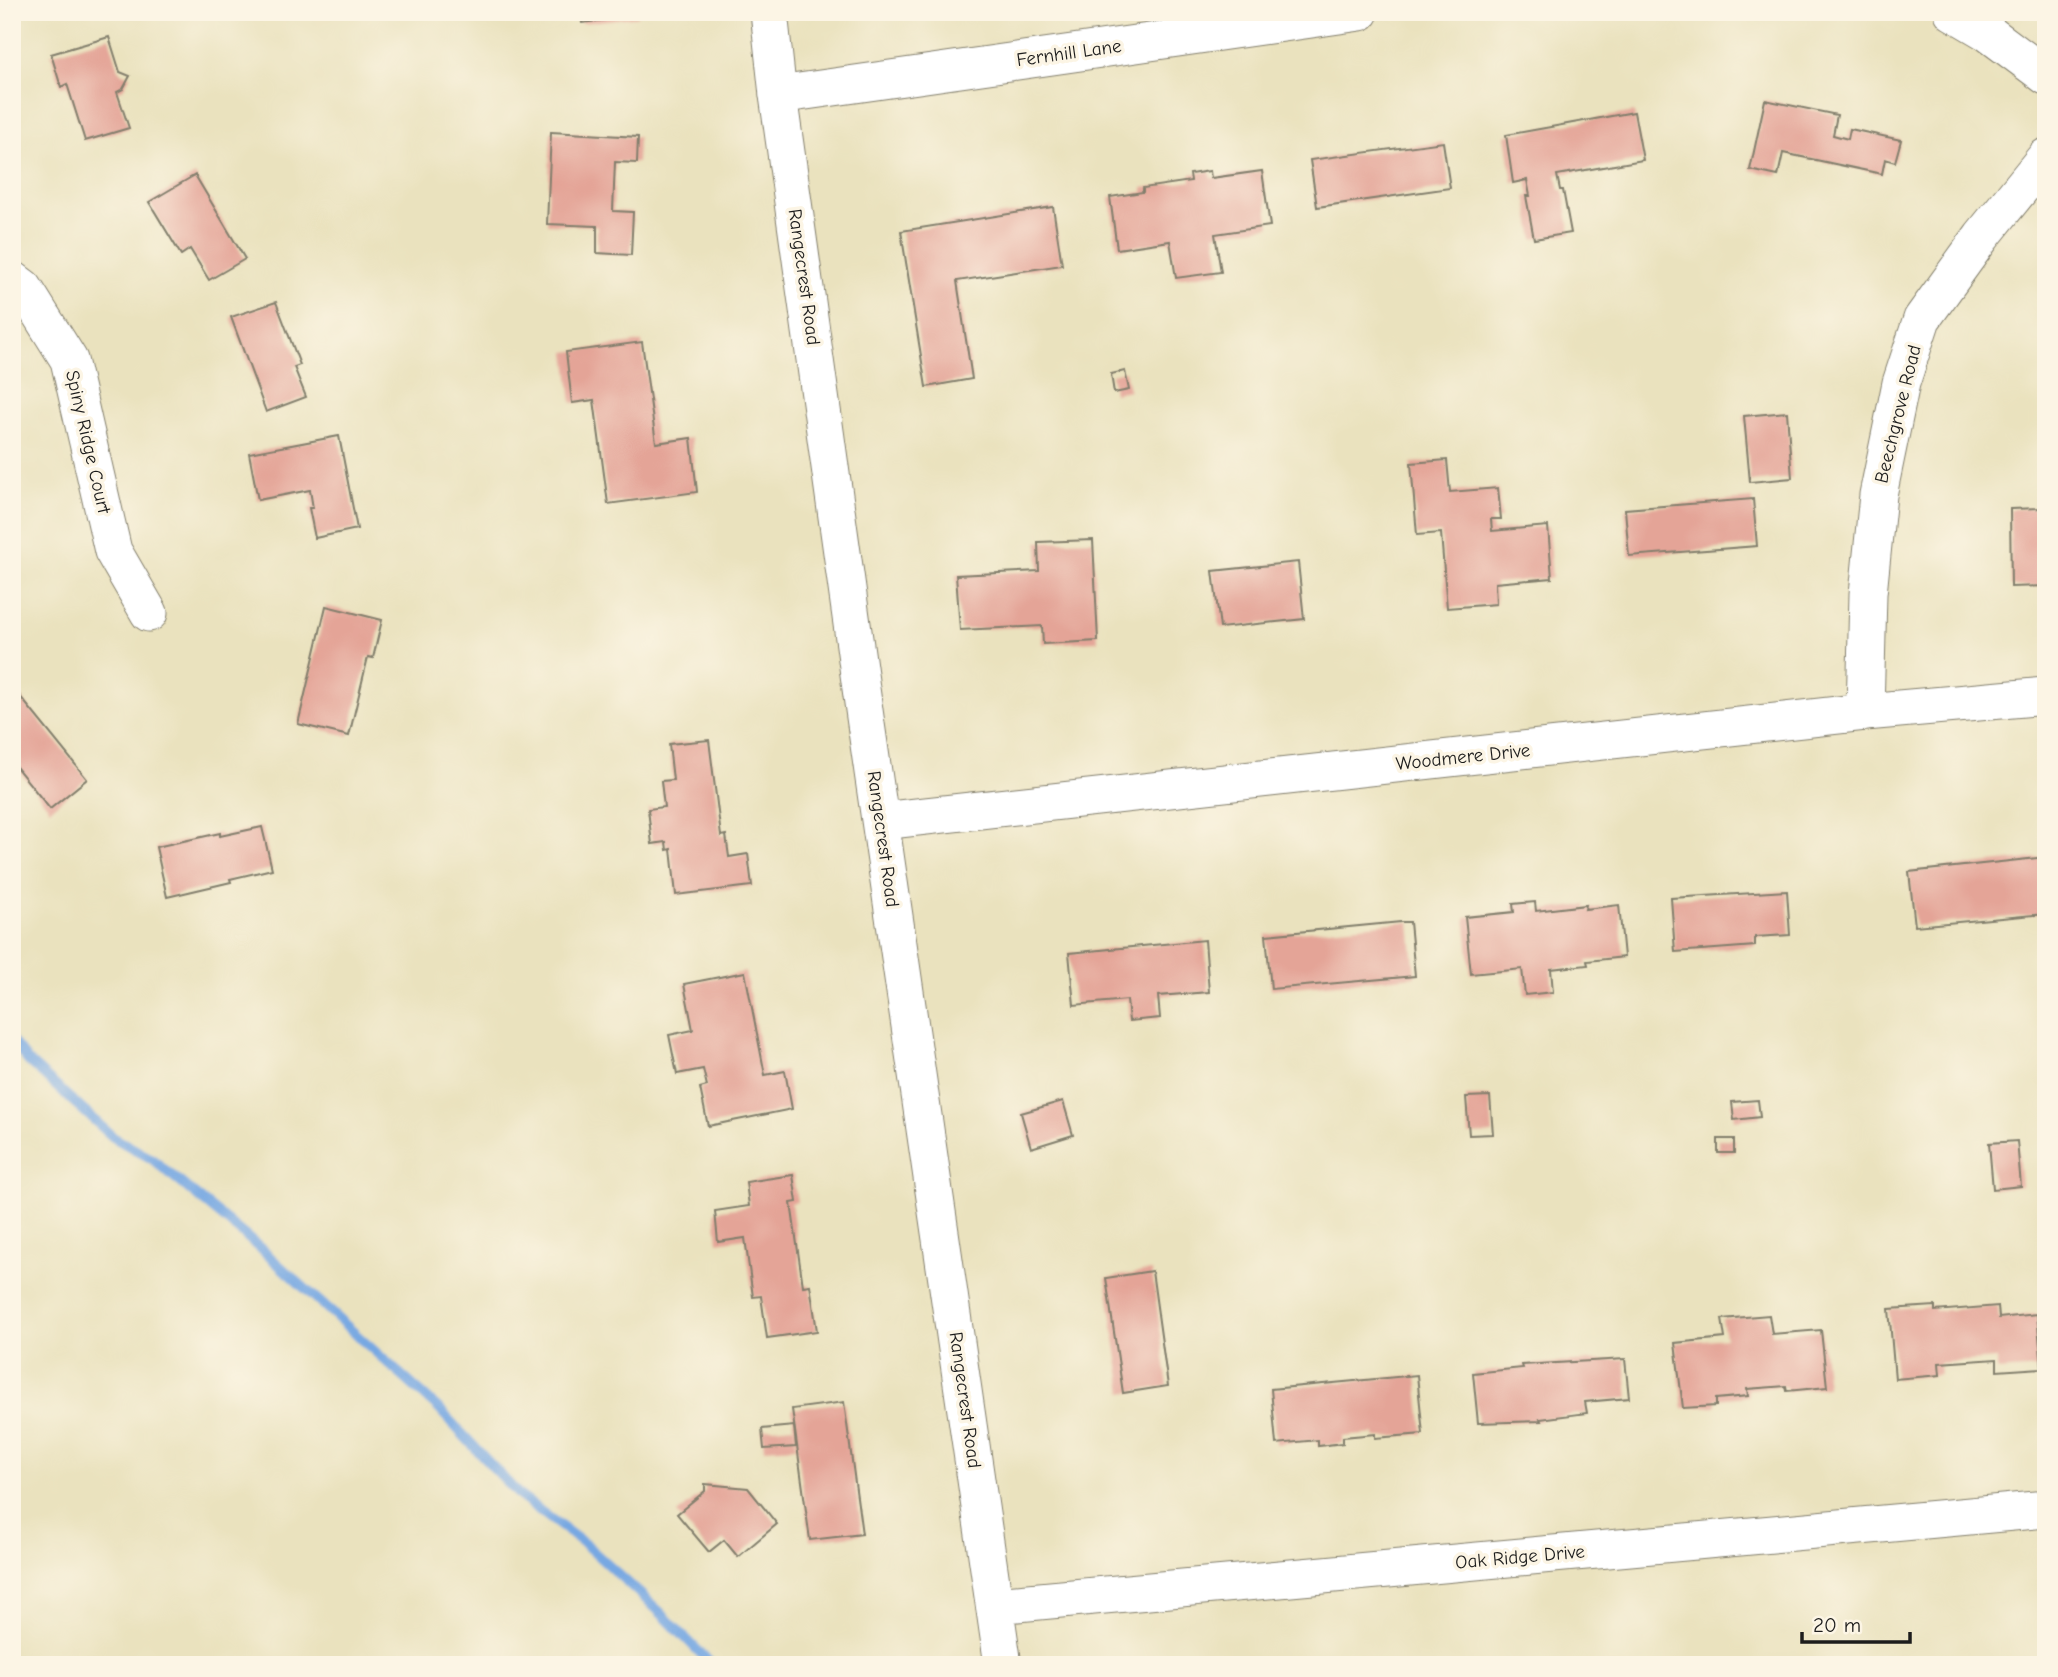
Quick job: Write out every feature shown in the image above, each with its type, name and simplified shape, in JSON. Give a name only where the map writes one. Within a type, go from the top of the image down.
[{"type":"street","name":"Rangecrest Road","points":[[769,12],[778,95],[1003,1665]]},
{"type":"street","name":"Fernhill Lane","points":[[778,95],[1360,12]]},
{"type":"street","points":[[1953,12],[1987,32],[2046,76]]},
{"type":"street","name":"Beechgrove Road","points":[[1865,712],[1868,594],[1878,495],[1901,383],[1923,319],[1982,236],[2046,157]]},
{"type":"street","name":"Spiny Ridge Court","points":[[12,279],[24,288],[69,360],[113,551],[149,613]]},
{"type":"street","name":"Woodmere Drive","points":[[881,821],[1865,712],[2046,696]]},
{"type":"street","name":"Oak Ridge Drive","points":[[995,1605],[2046,1509]]},
{"type":"building","points":[[580,12],[638,12],[638,16],[582,23]]},
{"type":"building","points":[[109,37],[120,72],[130,76],[123,89],[117,92],[129,128],[85,141],[67,84],[61,87],[51,54]]},
{"type":"building","points":[[1765,100],[1837,115],[1833,135],[1848,139],[1850,129],[1901,140],[1895,162],[1885,159],[1882,174],[1783,153],[1778,176],[1750,170]]},
{"type":"building","points":[[1634,112],[1643,160],[1557,175],[1560,190],[1563,190],[1571,233],[1534,239],[1526,196],[1530,196],[1527,180],[1513,183],[1506,135]]},
{"type":"building","points":[[551,132],[638,137],[637,163],[615,162],[613,211],[633,212],[631,255],[597,253],[597,226],[547,224]]},
{"type":"building","points":[[1443,142],[1450,188],[1317,207],[1310,160]]},
{"type":"building","points":[[1210,171],[1211,178],[1262,171],[1270,226],[1215,234],[1221,272],[1176,278],[1170,241],[1117,249],[1110,197],[1143,192],[1143,188],[1191,181],[1190,174]]},
{"type":"building","points":[[195,175],[245,259],[209,280],[190,249],[181,255],[149,202]]},
{"type":"building","points":[[1053,207],[1062,265],[957,281],[972,379],[926,387],[901,231]]},
{"type":"building","points":[[276,302],[300,365],[294,367],[306,397],[266,412],[231,317]]},
{"type":"building","points":[[642,342],[656,443],[691,438],[697,492],[608,504],[594,400],[572,403],[566,352]]},
{"type":"building","points":[[1125,371],[1129,390],[1114,393],[1111,374]]},
{"type":"building","points":[[1787,412],[1792,478],[1750,482],[1744,416]]},
{"type":"building","points":[[339,436],[357,529],[315,538],[309,508],[313,508],[310,490],[258,500],[249,453]]},
{"type":"building","points":[[1447,460],[1450,492],[1498,488],[1501,519],[1491,519],[1492,531],[1548,526],[1552,578],[1495,583],[1496,604],[1447,608],[1441,533],[1417,535],[1411,463]]},
{"type":"building","points":[[1753,499],[1757,546],[1629,556],[1625,509]]},
{"type":"building","points":[[2046,508],[2046,586],[2011,587],[2010,509]]},
{"type":"building","points":[[1093,540],[1098,641],[1043,644],[1042,626],[960,630],[956,575],[1039,571],[1038,542]]},
{"type":"building","points":[[1298,562],[1304,619],[1220,628],[1213,571]]},
{"type":"building","points":[[326,606],[382,620],[373,658],[368,657],[349,736],[298,724]]},
{"type":"building","points":[[19,695],[87,779],[50,809],[12,762],[12,700]]},
{"type":"building","points":[[709,740],[721,836],[726,835],[729,857],[748,854],[752,886],[676,895],[671,849],[667,850],[666,842],[652,844],[648,809],[664,807],[661,781],[673,780],[669,744]]},
{"type":"building","points":[[262,827],[272,869],[167,897],[156,847]]},
{"type":"building","points":[[2046,857],[2046,914],[1915,926],[1909,872]]},
{"type":"building","points":[[1787,891],[1790,935],[1755,937],[1755,946],[1675,952],[1671,898]]},
{"type":"building","points":[[1535,902],[1536,911],[1586,905],[1585,909],[1619,905],[1624,957],[1551,969],[1553,992],[1525,995],[1522,969],[1471,974],[1465,917],[1514,912],[1513,904]]},
{"type":"building","points":[[1410,922],[1415,976],[1271,989],[1266,935]]},
{"type":"building","points":[[1205,940],[1209,992],[1158,996],[1160,1018],[1129,1021],[1127,1000],[1074,1005],[1069,953]]},
{"type":"building","points":[[745,972],[765,1075],[785,1071],[792,1109],[708,1126],[700,1088],[707,1086],[703,1069],[677,1074],[669,1035],[693,1030],[684,984]]},
{"type":"building","points":[[1490,1096],[1493,1134],[1469,1135],[1466,1097]]},
{"type":"building","points":[[1758,1100],[1760,1117],[1734,1120],[1732,1102]]},
{"type":"building","points":[[1063,1101],[1073,1135],[1031,1148],[1021,1113]]},
{"type":"building","points":[[1718,1139],[1734,1139],[1734,1153],[1718,1153]]},
{"type":"building","points":[[2017,1141],[2021,1186],[1993,1189],[1989,1143]]},
{"type":"building","points":[[793,1175],[797,1202],[791,1203],[803,1286],[810,1285],[817,1331],[767,1338],[761,1296],[753,1297],[745,1238],[718,1242],[715,1211],[749,1206],[746,1182]]},
{"type":"building","points":[[1152,1271],[1168,1386],[1123,1393],[1106,1278]]},
{"type":"building","points":[[1935,1306],[1935,1311],[1998,1306],[1999,1318],[2037,1314],[2042,1368],[1997,1371],[1997,1359],[1939,1363],[1940,1375],[1895,1379],[1889,1309]]},
{"type":"building","points":[[1769,1315],[1772,1334],[1821,1330],[1827,1387],[1787,1391],[1786,1386],[1747,1389],[1748,1396],[1716,1399],[1716,1406],[1683,1408],[1675,1343],[1725,1338],[1722,1319]]},
{"type":"building","points":[[1625,1359],[1629,1398],[1585,1402],[1587,1413],[1540,1419],[1541,1421],[1478,1423],[1473,1373],[1523,1368],[1522,1365]]},
{"type":"building","points":[[1417,1375],[1423,1434],[1375,1438],[1375,1434],[1343,1437],[1343,1443],[1318,1446],[1318,1440],[1276,1444],[1271,1389]]},
{"type":"building","points":[[844,1402],[862,1534],[810,1540],[792,1409]]},
{"type":"building","points":[[794,1426],[796,1447],[764,1449],[762,1429]]},
{"type":"building","points":[[705,1484],[748,1488],[777,1524],[738,1557],[724,1540],[709,1552],[677,1514],[705,1491]]},
{"type":"building","points":[[2039,1654],[2046,1654],[2046,1665],[2020,1665],[2019,1659],[2039,1657]]},
{"type":"waterway","points":[[12,1041],[28,1061],[113,1137],[152,1159],[260,1248],[439,1409],[520,1496],[586,1545],[660,1612],[712,1665]]}]
